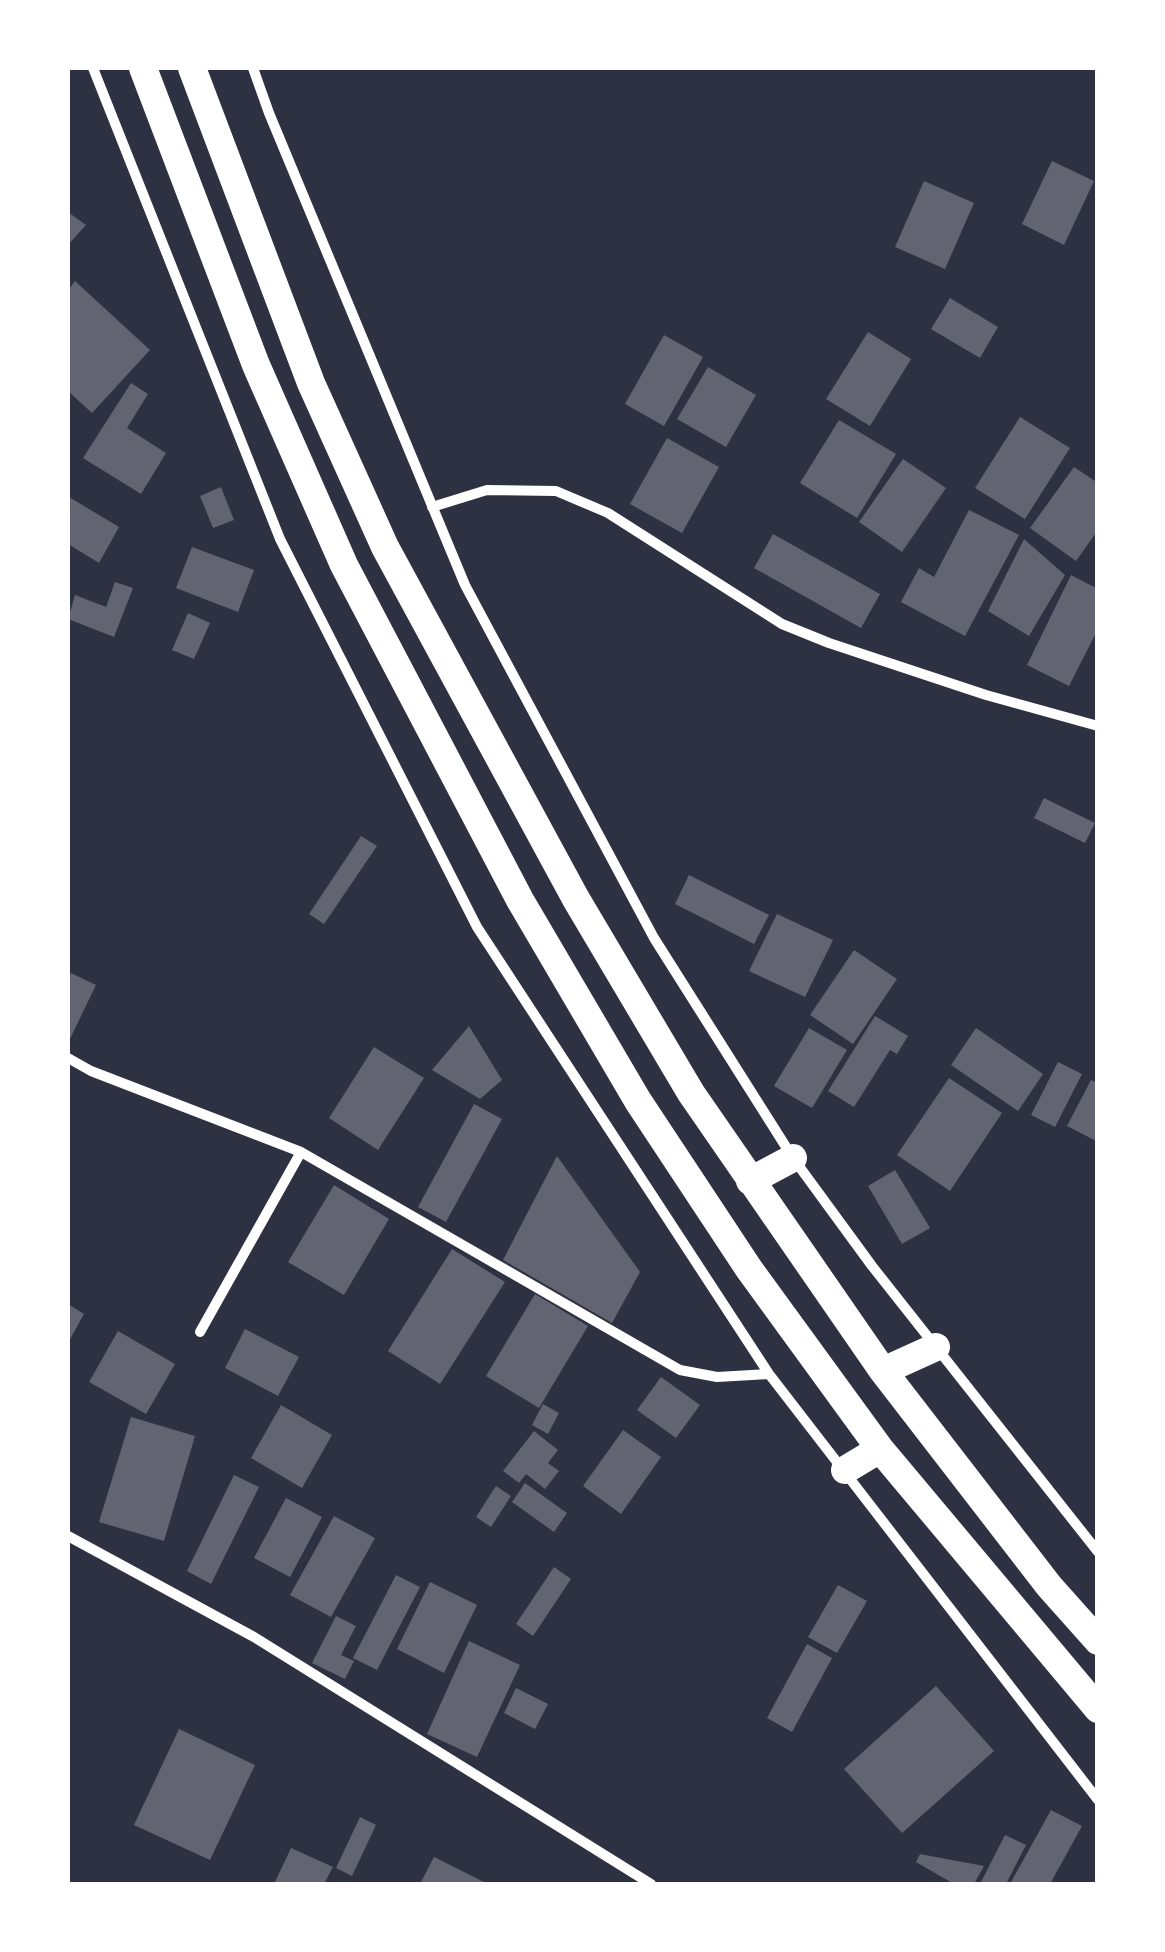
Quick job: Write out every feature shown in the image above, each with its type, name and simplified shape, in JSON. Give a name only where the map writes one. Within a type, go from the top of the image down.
[{"type":"highway","points":[[142,68],[256,365],[344,565],[520,900],[638,1101],[748,1269],[880,1449],[1098,1709]]},
{"type":"highway","points":[[192,68],[312,383],[385,547],[576,899],[691,1093],[883,1371],[1049,1586],[1098,1641]]},
{"type":"highway","points":[[750,1181],[794,1158]]},
{"type":"highway","points":[[883,1371],[936,1347]]},
{"type":"highway","points":[[845,1470],[880,1449]]},
{"type":"street","points":[[93,68],[280,540],[477,927],[769,1374],[1098,1800]]},
{"type":"street","points":[[253,68],[268,113],[465,585],[654,938],[794,1158],[872,1266],[1098,1552]]},
{"type":"street","points":[[432,507],[487,490],[556,491],[608,513],[782,624],[986,696],[1098,726]]},
{"type":"street","points":[[68,1058],[302,1152],[680,1370],[717,1377],[769,1374]]},
{"type":"street","points":[[200,1332],[302,1152]]},
{"type":"street","points":[[68,1536],[254,1637],[651,1884]]},
{"type":"building","points":[[1052,161],[1094,181],[1064,245],[1022,224]]},
{"type":"building","points":[[924,181],[974,203],[945,269],[895,247]]},
{"type":"building","points":[[68,212],[86,225],[68,245]]},
{"type":"building","points":[[75,281],[150,350],[92,413],[68,391],[68,290]]},
{"type":"building","points":[[950,298],[998,327],[980,358],[931,329]]},
{"type":"building","points":[[868,332],[911,359],[870,426],[826,399]]},
{"type":"building","points":[[664,335],[703,357],[664,426],[625,404]]},
{"type":"building","points":[[708,367],[756,395],[726,447],[677,419]]},
{"type":"building","points":[[131,383],[148,394],[127,428],[166,453],[141,494],[83,458]]},
{"type":"building","points":[[1020,417],[1070,448],[1025,519],[975,488]]},
{"type":"building","points":[[839,420],[896,454],[857,518],[800,483]]},
{"type":"building","points":[[667,438],[719,467],[682,533],[630,504]]},
{"type":"building","points":[[903,459],[946,488],[902,552],[859,522]]},
{"type":"building","points":[[1074,467],[1098,483],[1098,530],[1076,561],[1030,528]]},
{"type":"building","points":[[221,487],[234,520],[213,528],[200,496]]},
{"type":"building","points":[[69,497],[119,527],[99,563],[68,544]]},
{"type":"building","points":[[969,510],[1019,535],[965,636],[901,602],[919,568],[934,577]]},
{"type":"building","points":[[773,534],[880,594],[861,628],[754,568]]},
{"type":"building","points":[[1024,539],[1065,575],[1029,636],[988,611]]},
{"type":"building","points":[[192,547],[254,570],[238,612],[176,588]]},
{"type":"building","points":[[1071,575],[1098,589],[1098,629],[1069,686],[1027,665]]},
{"type":"building","points":[[115,582],[133,588],[114,637],[68,619],[75,595],[106,607]]},
{"type":"building","points":[[188,613],[210,623],[194,659],[172,650]]},
{"type":"building","points":[[1044,798],[1095,823],[1085,843],[1034,818]]},
{"type":"building","points":[[361,836],[377,846],[324,924],[309,914]]},
{"type":"building","points":[[689,875],[769,915],[754,944],[675,904]]},
{"type":"building","points":[[777,914],[833,940],[805,997],[749,971]]},
{"type":"building","points":[[854,950],[897,979],[853,1044],[810,1015]]},
{"type":"building","points":[[71,973],[96,985],[68,1043],[68,979]]},
{"type":"building","points":[[875,1016],[908,1036],[897,1054],[890,1050],[854,1107],[828,1091]]},
{"type":"building","points":[[469,1026],[502,1080],[480,1099],[432,1070]]},
{"type":"building","points":[[809,1028],[847,1050],[812,1108],[774,1086]]},
{"type":"building","points":[[976,1028],[1043,1074],[1018,1111],[951,1065]]},
{"type":"building","points":[[374,1047],[424,1078],[378,1150],[329,1118]]},
{"type":"building","points":[[1058,1062],[1082,1074],[1055,1127],[1031,1115]]},
{"type":"building","points":[[949,1078],[1002,1113],[950,1191],[897,1155]]},
{"type":"building","points":[[1091,1080],[1098,1083],[1098,1142],[1067,1126]]},
{"type":"building","points":[[474,1104],[502,1119],[446,1222],[418,1207]]},
{"type":"building","points":[[557,1156],[640,1272],[612,1323],[503,1260]]},
{"type":"building","points":[[895,1170],[930,1228],[902,1244],[868,1186]]},
{"type":"building","points":[[334,1185],[389,1219],[344,1295],[288,1262]]},
{"type":"building","points":[[452,1249],[505,1282],[440,1384],[388,1351]]},
{"type":"building","points":[[535,1294],[588,1326],[539,1408],[486,1376]]},
{"type":"building","points":[[68,1304],[84,1314],[68,1343]]},
{"type":"building","points":[[245,1329],[299,1357],[278,1396],[225,1368]]},
{"type":"building","points":[[118,1331],[175,1364],[146,1414],[89,1382]]},
{"type":"building","points":[[661,1377],[700,1405],[676,1438],[637,1410]]},
{"type":"building","points":[[543,1404],[559,1413],[548,1434],[532,1425]]},
{"type":"building","points":[[281,1405],[332,1435],[302,1488],[251,1458]]},
{"type":"building","points":[[131,1417],[195,1436],[164,1541],[99,1522]]},
{"type":"building","points":[[623,1430],[661,1457],[621,1514],[583,1486]]},
{"type":"building","points":[[534,1431],[558,1450],[548,1463],[559,1471],[545,1489],[526,1474],[519,1483],[503,1471]]},
{"type":"building","points":[[234,1475],[259,1487],[211,1584],[187,1571]]},
{"type":"building","points":[[525,1483],[567,1513],[554,1532],[512,1502]]},
{"type":"building","points":[[496,1486],[511,1496],[491,1527],[476,1517]]},
{"type":"building","points":[[286,1498],[322,1517],[290,1577],[254,1558]]},
{"type":"building","points":[[334,1516],[375,1538],[331,1617],[290,1595]]},
{"type":"building","points":[[554,1567],[571,1579],[533,1636],[516,1624]]},
{"type":"building","points":[[396,1575],[420,1587],[377,1670],[353,1658]]},
{"type":"building","points":[[430,1582],[477,1605],[444,1673],[397,1649]]},
{"type":"building","points":[[838,1585],[867,1601],[837,1653],[808,1637]]},
{"type":"building","points":[[336,1616],[356,1626],[341,1655],[354,1661],[345,1679],[312,1663]]},
{"type":"building","points":[[469,1641],[520,1665],[477,1757],[427,1734]]},
{"type":"building","points":[[807,1644],[832,1658],[792,1732],[767,1718]]},
{"type":"building","points":[[936,1686],[994,1751],[902,1833],[844,1769]]},
{"type":"building","points":[[516,1688],[548,1704],[535,1729],[504,1713]]},
{"type":"building","points":[[179,1729],[255,1765],[210,1860],[134,1825]]},
{"type":"building","points":[[1051,1810],[1082,1826],[1050,1884],[1010,1884]]},
{"type":"building","points":[[360,1817],[376,1825],[352,1876],[336,1868]]},
{"type":"building","points":[[1005,1835],[1026,1845],[1006,1884],[980,1884]]},
{"type":"building","points":[[291,1848],[333,1867],[324,1884],[274,1884]]},
{"type":"building","points":[[920,1854],[984,1866],[974,1884],[954,1884],[916,1862]]},
{"type":"building","points":[[434,1857],[488,1884],[420,1884]]}]
